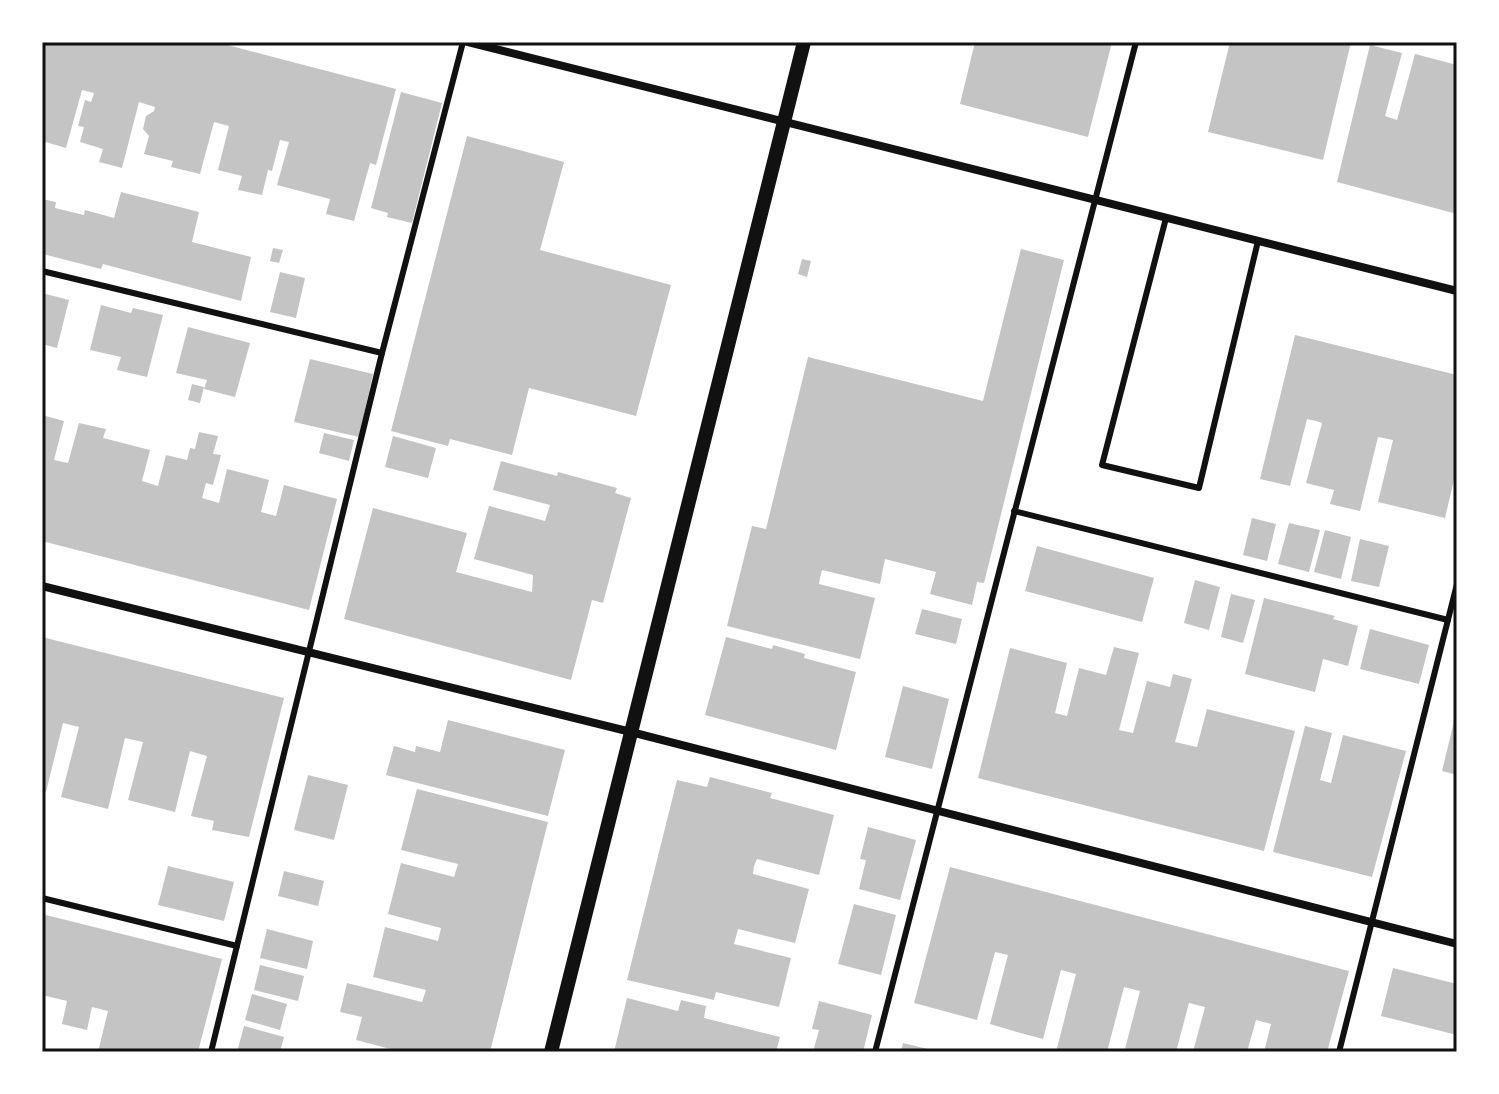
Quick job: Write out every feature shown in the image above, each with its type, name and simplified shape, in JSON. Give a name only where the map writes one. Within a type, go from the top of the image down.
[{"type":"street","points":[[465,42],[1457,291]]},
{"type":"street","points":[[551,1052],[804,42]]},
{"type":"street","points":[[42,586],[631,732],[1457,944]]},
{"type":"lane","points":[[211,1052],[382,353],[465,42]]},
{"type":"lane","points":[[875,1052],[1136,42]]},
{"type":"lane","points":[[1166,218],[1102,465],[1199,488],[1258,241]]},
{"type":"lane","points":[[42,271],[382,353]]},
{"type":"lane","points":[[1014,511],[1448,620]]},
{"type":"lane","points":[[1339,1052],[1457,584]]},
{"type":"lane","points":[[42,898],[237,946]]},
{"type":"building","points":[[42,42],[216,42],[396,89],[376,165],[370,163],[354,221],[326,214],[330,199],[277,185],[289,142],[280,140],[262,195],[238,190],[242,176],[218,170],[229,126],[214,122],[200,174],[171,167],[173,161],[144,154],[149,136],[143,129],[146,116],[155,107],[139,102],[122,168],[99,162],[103,149],[80,142],[84,127],[78,126],[85,100],[91,102],[94,93],[82,90],[66,148],[42,141]]},
{"type":"building","points":[[975,42],[1112,42],[1088,137],[960,104]]},
{"type":"building","points":[[1230,42],[1351,42],[1323,160],[1208,132]]},
{"type":"building","points":[[1370,45],[1402,53],[1385,116],[1397,120],[1415,54],[1457,65],[1457,214],[1337,182]]},
{"type":"building","points":[[401,92],[442,103],[412,223],[387,217],[388,213],[371,208]]},
{"type":"building","points":[[467,136],[564,162],[540,250],[671,285],[636,416],[529,388],[512,455],[450,439],[448,446],[391,431]]},
{"type":"building","points":[[121,192],[199,212],[192,242],[251,257],[241,301],[103,264],[101,269],[43,254],[42,199],[56,202],[55,208],[84,215],[85,210],[114,218]]},
{"type":"building","points":[[273,248],[283,250],[279,263],[270,261]]},
{"type":"building","points":[[1021,249],[1064,260],[984,583],[977,582],[972,605],[930,594],[936,572],[885,559],[880,584],[822,570],[820,578],[819,584],[875,598],[860,659],[727,626],[752,526],[766,529],[808,357],[983,401]]},
{"type":"building","points":[[802,259],[811,261],[807,277],[798,274]]},
{"type":"building","points":[[280,272],[305,278],[296,318],[270,312]]},
{"type":"building","points":[[42,293],[69,300],[57,348],[42,344]]},
{"type":"building","points":[[101,305],[131,313],[133,308],[163,315],[147,377],[117,370],[121,357],[90,350]]},
{"type":"building","points":[[188,327],[250,343],[235,397],[204,389],[207,380],[176,373]]},
{"type":"building","points":[[1295,335],[1457,375],[1457,467],[1445,518],[1378,502],[1393,440],[1378,437],[1360,511],[1330,504],[1334,490],[1306,483],[1322,423],[1307,419],[1290,486],[1260,479]]},
{"type":"building","points":[[310,359],[373,374],[359,437],[294,422]]},
{"type":"building","points":[[192,384],[204,387],[200,403],[188,400]]},
{"type":"building","points":[[42,415],[64,421],[54,460],[68,463],[79,423],[106,429],[103,438],[150,450],[142,481],[158,486],[166,455],[187,460],[190,448],[195,449],[199,432],[218,436],[213,454],[221,455],[213,485],[206,483],[202,498],[219,503],[227,469],[269,480],[261,512],[276,516],[284,485],[337,499],[309,610],[42,541]]},
{"type":"building","points":[[324,433],[354,440],[349,461],[319,453]]},
{"type":"building","points":[[393,436],[436,448],[428,478],[385,467]]},
{"type":"building","points":[[501,461],[617,488],[615,493],[631,498],[603,603],[592,600],[571,680],[344,619],[373,508],[467,533],[456,572],[532,592],[533,575],[474,559],[489,506],[545,521],[550,505],[493,490]]},
{"type":"building","points":[[1252,518],[1276,524],[1267,561],[1243,555]]},
{"type":"building","points":[[1289,523],[1320,530],[1309,572],[1278,564]]},
{"type":"building","points":[[1325,530],[1351,537],[1341,579],[1314,572]]},
{"type":"building","points":[[1360,539],[1389,546],[1379,587],[1351,581]]},
{"type":"building","points":[[1037,546],[1154,578],[1142,622],[1025,591]]},
{"type":"building","points":[[1195,580],[1220,587],[1209,630],[1184,623]]},
{"type":"building","points":[[1231,594],[1255,600],[1243,643],[1221,637]]},
{"type":"building","points":[[1264,598],[1335,616],[1333,619],[1358,626],[1348,666],[1323,659],[1315,692],[1245,674]]},
{"type":"building","points":[[922,609],[962,619],[956,644],[915,634]]},
{"type":"building","points":[[1370,629],[1429,645],[1419,684],[1360,669]]},
{"type":"building","points":[[42,637],[284,698],[249,837],[212,830],[214,821],[191,816],[207,756],[190,751],[175,812],[128,800],[143,742],[125,738],[108,809],[61,797],[79,727],[63,723],[46,792],[42,791]]},
{"type":"building","points":[[726,637],[772,649],[773,645],[805,654],[804,658],[856,672],[836,750],[705,715]]},
{"type":"building","points":[[1114,647],[1139,653],[1119,730],[1133,733],[1147,681],[1170,687],[1173,674],[1192,679],[1175,742],[1197,747],[1207,709],[1295,731],[1264,851],[978,778],[1010,648],[1067,663],[1055,713],[1067,716],[1079,668],[1106,675]]},
{"type":"building","points":[[903,686],[949,699],[932,769],[885,757]]},
{"type":"building","points":[[1457,713],[1457,775],[1442,771]]},
{"type":"building","points":[[448,720],[565,750],[548,816],[386,775],[394,746],[415,752],[416,746],[440,752]]},
{"type":"building","points":[[1305,726],[1332,733],[1320,780],[1331,783],[1343,735],[1406,751],[1372,877],[1273,852]]},
{"type":"building","points":[[308,775],[348,785],[334,840],[294,830]]},
{"type":"building","points":[[710,777],[772,793],[770,798],[834,815],[819,875],[757,859],[754,866],[753,874],[809,889],[795,943],[738,929],[734,944],[791,958],[779,1007],[716,992],[714,1000],[627,980],[677,780],[707,787]]},
{"type":"building","points":[[417,789],[548,822],[490,1052],[402,1052],[356,1040],[362,1017],[340,1012],[347,983],[422,1002],[426,990],[373,977],[385,927],[438,941],[441,928],[388,914],[401,863],[454,877],[458,864],[401,850]]},
{"type":"building","points":[[868,827],[916,840],[900,900],[859,889],[866,860],[860,859]]},
{"type":"building","points":[[168,866],[234,882],[224,921],[158,905]]},
{"type":"building","points":[[950,867],[1349,971],[1327,1052],[1264,1052],[1271,1024],[1256,1020],[1247,1052],[1193,1052],[1205,1007],[1189,1003],[1176,1052],[1125,1049],[1140,991],[1124,987],[1107,1052],[1056,1052],[1076,974],[1061,970],[1043,1039],[1017,1032],[990,1024],[1008,955],[995,952],[977,1020],[914,1003]]},
{"type":"building","points":[[284,871],[324,881],[318,906],[278,896]]},
{"type":"building","points":[[854,904],[896,915],[881,975],[838,964]]},
{"type":"building","points":[[42,914],[222,959],[198,1052],[98,1052],[108,1011],[92,1007],[87,1030],[62,1024],[67,1001],[42,995]]},
{"type":"building","points":[[267,929],[313,941],[307,969],[260,958]]},
{"type":"building","points":[[260,965],[304,976],[298,1001],[254,990]]},
{"type":"building","points":[[1393,968],[1457,984],[1457,1035],[1381,1016]]},
{"type":"building","points":[[252,994],[287,1004],[280,1030],[245,1020]]},
{"type":"building","points":[[627,998],[678,1011],[681,1000],[706,1006],[704,1018],[780,1037],[776,1052],[614,1052]]},
{"type":"building","points":[[819,1001],[872,1015],[863,1052],[813,1052],[819,1030],[812,1029]]},
{"type":"building","points":[[244,1026],[284,1037],[280,1052],[237,1052]]},
{"type":"building","points":[[903,1043],[936,1051],[936,1052],[901,1052]]}]
